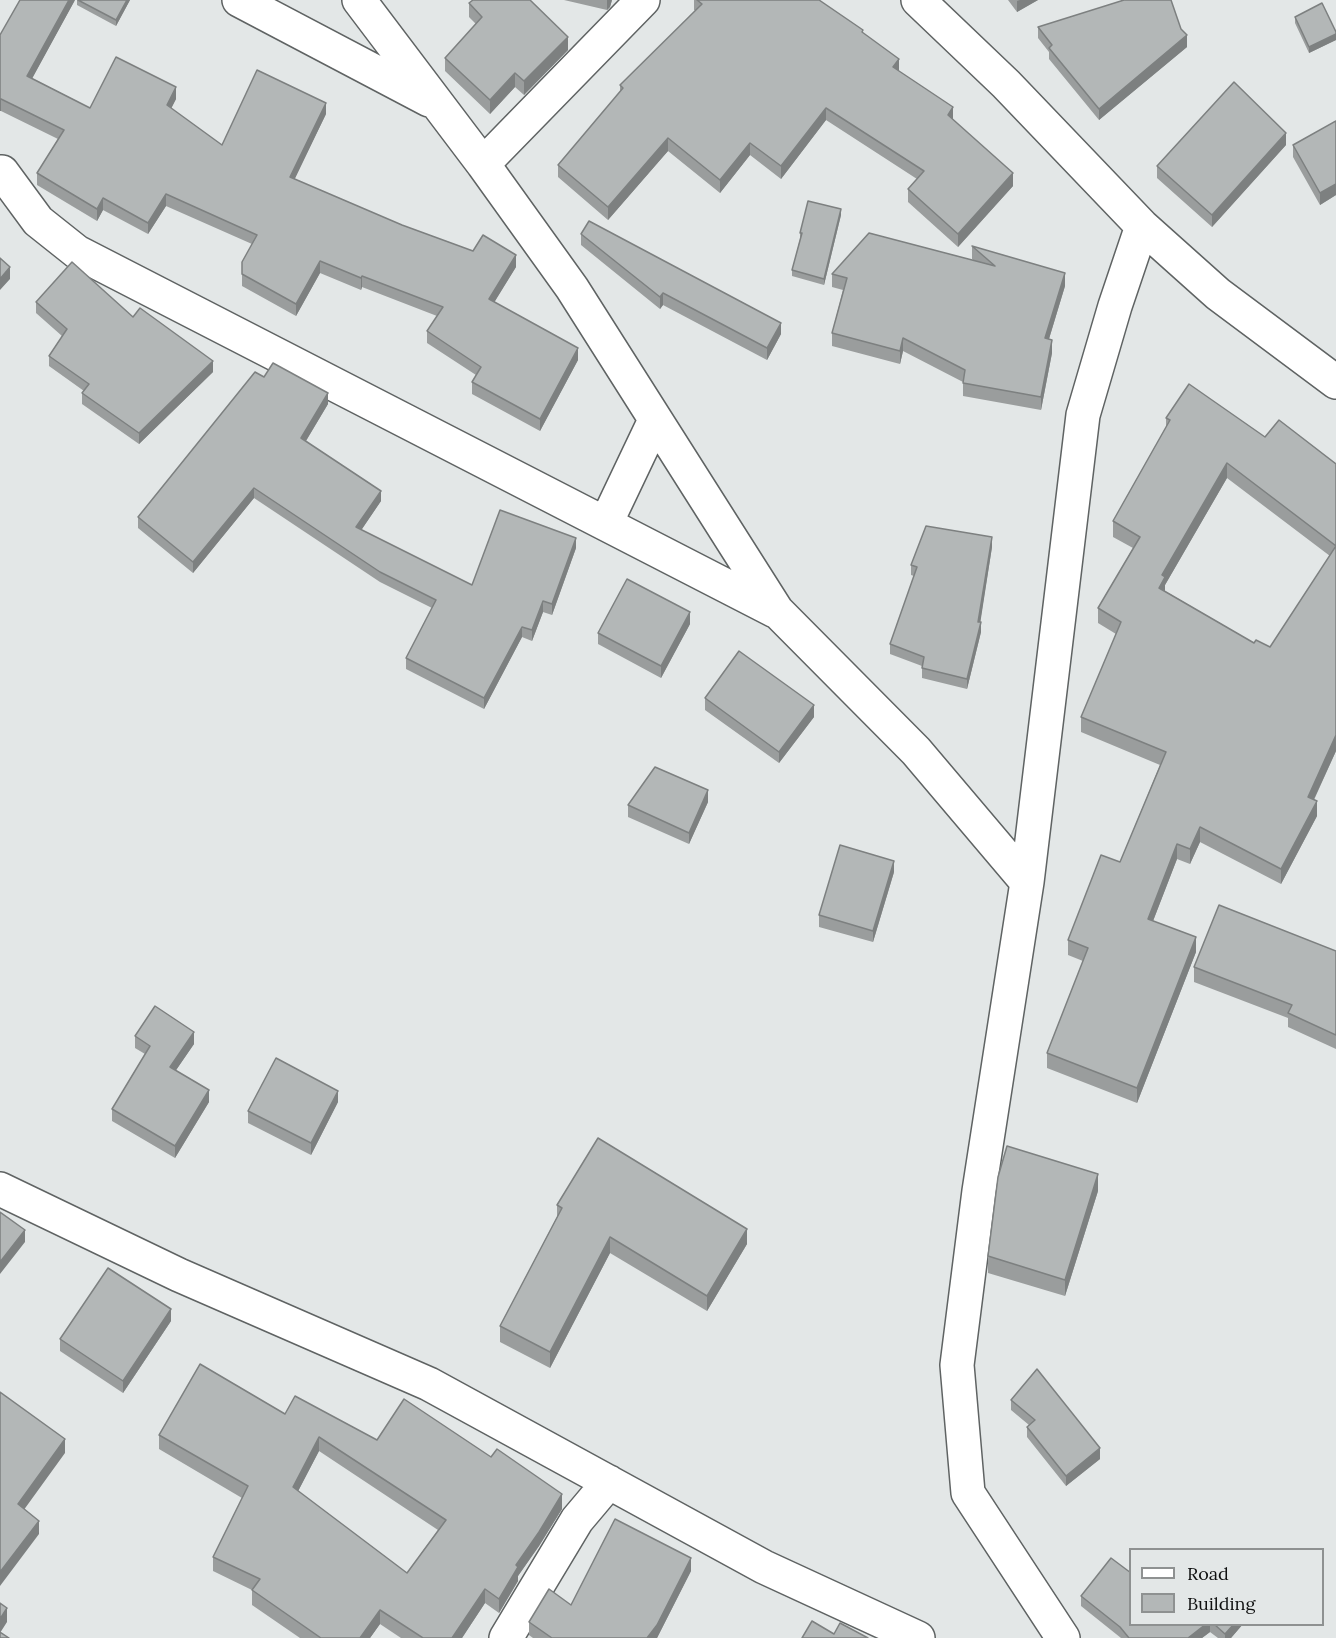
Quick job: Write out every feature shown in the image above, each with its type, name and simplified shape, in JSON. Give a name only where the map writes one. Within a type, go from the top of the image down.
[{"type":"street","points":[[239,0],[438,105]]},
{"type":"street","points":[[359,0],[572,288],[777,611],[916,751],[1027,882]]},
{"type":"street","points":[[483,165],[644,0]]},
{"type":"street","points":[[918,0],[1006,84],[1142,226],[1218,294],[1336,382]]},
{"type":"street","points":[[2,172],[38,221],[77,252],[777,611]]},
{"type":"street","points":[[1063,1638],[968,1493],[957,1365],[979,1191],[1027,882],[1083,415],[1115,306],[1142,226]]},
{"type":"street","points":[[606,523],[655,420]]},
{"type":"street","points":[[0,1190],[179,1275],[429,1384],[764,1567],[918,1638]]},
{"type":"street","points":[[506,1638],[577,1520],[609,1482]]},
{"type":"building","points":[[20,0],[69,0],[27,76],[90,108],[116,57],[176,87],[167,105],[222,145],[257,70],[326,103],[290,177],[402,225],[473,251],[483,235],[516,255],[489,299],[578,348],[540,419],[472,382],[481,367],[427,331],[443,307],[320,261],[296,304],[242,274],[242,262],[257,235],[166,194],[148,223],[103,198],[97,209],[37,173],[64,130],[0,100],[0,35]]},
{"type":"building","points":[[78,0],[127,0],[116,20]]},
{"type":"building","points":[[473,0],[530,0],[568,37],[524,81],[515,73],[490,100],[445,58],[482,17],[469,3]]},
{"type":"building","points":[[697,0],[819,0],[863,30],[862,32],[899,59],[893,67],[953,107],[948,115],[1013,173],[958,234],[908,189],[924,171],[826,108],[781,166],[750,143],[720,180],[668,138],[608,207],[558,165],[623,88],[620,85],[702,4]]},
{"type":"building","points":[[1124,0],[1171,0],[1181,29],[1187,35],[1099,109],[1049,48],[1052,45],[1038,27]]},
{"type":"building","points":[[1322,3],[1336,34],[1309,47],[1295,17]]},
{"type":"building","points":[[1234,82],[1286,133],[1212,215],[1157,166]]},
{"type":"building","points":[[1336,121],[1336,184],[1320,193],[1293,145]]},
{"type":"building","points":[[808,201],[841,209],[824,279],[792,270]]},
{"type":"building","points":[[589,221],[781,323],[767,348],[663,293],[660,297],[581,234]]},
{"type":"building","points":[[869,233],[995,266],[972,246],[1065,273],[1045,338],[1052,340],[1041,397],[963,383],[965,370],[903,338],[900,351],[832,333],[847,278],[832,274]]},
{"type":"building","points":[[0,258],[10,267],[0,279]]},
{"type":"building","points":[[72,262],[133,317],[140,308],[213,361],[139,433],[82,393],[89,384],[49,356],[67,329],[36,302]]},
{"type":"building","points":[[273,363],[328,393],[301,438],[381,491],[356,527],[472,585],[500,510],[576,538],[552,604],[543,601],[532,630],[522,627],[484,698],[406,658],[436,600],[380,572],[254,488],[193,562],[138,517],[255,372],[264,377]]},
{"type":"building","points":[[1189,384],[1265,437],[1279,420],[1336,464],[1336,546],[1336,735],[1308,797],[1317,801],[1281,869],[1200,827],[1190,849],[1177,844],[1148,919],[1196,937],[1137,1088],[1047,1053],[1088,948],[1068,940],[1101,855],[1120,862],[1166,752],[1081,717],[1121,622],[1098,608],[1140,537],[1113,521],[1170,420],[1166,418]],"holes":[[[1227,463],[1336,546],[1270,647],[1256,640],[1254,643],[1159,588],[1165,577],[1162,575]]]},
{"type":"building","points":[[926,526],[992,537],[978,622],[981,622],[967,679],[922,668],[924,657],[890,644],[917,567],[911,565]]},
{"type":"building","points":[[627,579],[690,612],[661,666],[598,633]]},
{"type":"building","points":[[739,651],[814,705],[779,752],[705,698]]},
{"type":"building","points":[[655,767],[708,790],[689,833],[628,805]]},
{"type":"building","points":[[840,845],[894,861],[873,931],[819,915]]},
{"type":"building","points":[[1219,905],[1336,951],[1336,1035],[1288,1013],[1292,1005],[1194,967]]},
{"type":"building","points":[[155,1006],[194,1032],[170,1067],[209,1090],[175,1146],[112,1109],[150,1046],[135,1036]]},
{"type":"building","points":[[276,1058],[338,1091],[311,1143],[248,1111]]},
{"type":"building","points":[[598,1138],[747,1229],[707,1296],[610,1237],[550,1352],[500,1326],[562,1208],[557,1205]]},
{"type":"building","points":[[1007,1146],[1098,1174],[1065,1280],[988,1256],[998,1177]]},
{"type":"building","points":[[0,1212],[25,1230],[0,1262]]},
{"type":"building","points":[[108,1268],[171,1309],[123,1381],[60,1339]]},
{"type":"building","points":[[200,1364],[285,1414],[295,1396],[377,1440],[404,1399],[491,1457],[497,1449],[562,1494],[516,1565],[518,1567],[499,1599],[485,1589],[452,1638],[423,1638],[380,1610],[360,1638],[321,1638],[252,1590],[260,1579],[213,1557],[248,1486],[159,1435]],"holes":[[[319,1437],[446,1520],[407,1573],[293,1487]]]},
{"type":"building","points":[[1037,1369],[1100,1448],[1066,1476],[1027,1427],[1035,1420],[1011,1400]]},
{"type":"building","points":[[0,1392],[65,1439],[18,1504],[39,1521],[0,1572]]},
{"type":"building","points":[[615,1519],[691,1558],[657,1625],[647,1638],[552,1638],[529,1622],[549,1589],[571,1605]]},
{"type":"building","points":[[1111,1558],[1129,1572],[1129,1626],[1203,1626],[1188,1638],[1129,1638],[1120,1627],[1081,1596]]},
{"type":"building","points":[[0,1603],[7,1608],[0,1619]]},
{"type":"building","points":[[812,1621],[834,1634],[840,1623],[868,1638],[802,1638]]},
{"type":"building","points":[[1216,1626],[1232,1626],[1225,1634]]},
{"type":"building","points":[[0,1632],[9,1638],[0,1638]]}]
